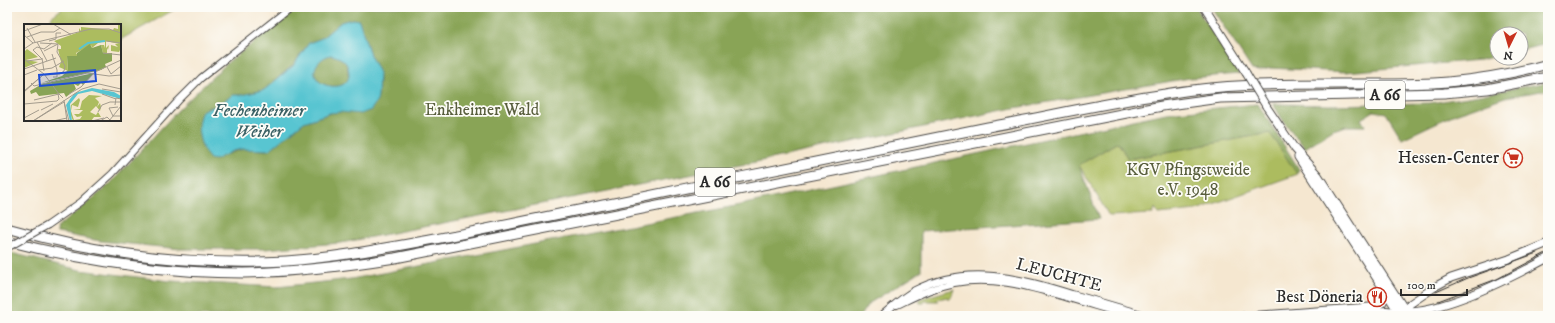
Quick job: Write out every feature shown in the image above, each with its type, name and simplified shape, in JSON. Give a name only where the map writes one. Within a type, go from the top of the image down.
[{"type":"highway","name":"A 66","points":[[7,228],[55,241],[125,254],[161,258],[206,261],[286,261],[320,258],[360,253],[455,235],[948,135],[1166,94],[1243,86],[1447,82],[1510,73],[1548,64]]},
{"type":"highway","name":"A 66","points":[[7,240],[83,258],[162,269],[244,273],[320,269],[396,258],[1162,106],[1220,98],[1444,93],[1487,88],[1548,77]]},
{"type":"main road","points":[[1204,7],[1266,106],[1295,149],[1318,175],[1403,312]]},
{"type":"main road","points":[[1295,149],[1301,162],[1387,295],[1403,312],[1418,313],[1480,291],[1548,258]]},
{"type":"main road","points":[[1403,312],[1436,286],[1451,278],[1509,259],[1548,243]]},
{"type":"street","points":[[7,248],[48,225],[81,202],[116,170],[169,110],[197,82],[290,7]]},
{"type":"street","name":"LEUCHTE","points":[[881,316],[892,307],[931,289],[959,280],[988,275],[1016,278],[1149,316]]},
{"type":"street","name":"LEUCHTE","points":[[959,280],[993,281],[1020,284],[1129,316]]},
{"type":"street","points":[[1312,316],[1370,309],[1381,304],[1387,295]]},
{"type":"street","points":[[1241,316],[1370,309],[1403,312]]},
{"type":"green space","points":[[64,7],[179,7],[121,39],[121,24],[54,24],[51,17]]},
{"type":"green space","name":"Enkheimer Wald","points":[[299,7],[1196,7],[1239,74],[1190,78],[1014,108],[756,162],[341,243],[265,249],[181,249],[100,241],[57,233],[56,228],[109,185],[178,110],[228,62]],"holes":[[[352,19],[359,20],[370,55],[377,69],[379,79],[378,97],[340,112],[333,112],[304,122],[269,150],[243,149],[227,154],[202,147],[199,130],[200,115],[206,108],[216,106],[237,95],[264,90],[293,65],[309,43],[322,38],[341,22]]]},
{"type":"green space","points":[[1211,7],[1548,7],[1548,44],[1529,48],[1529,26],[1489,26],[1489,58],[1480,60],[1346,72],[1270,68],[1260,71],[1252,70]]},
{"type":"green space","points":[[331,55],[341,58],[347,65],[349,75],[348,80],[341,86],[328,86],[320,82],[315,76],[315,68],[319,61]]},
{"type":"green space","points":[[1548,82],[1548,90],[1505,97],[1455,114],[1402,139],[1386,113],[1374,111],[1361,119],[1365,126],[1346,126],[1333,130],[1305,148],[1284,122],[1273,104],[1329,105],[1430,103]]},
{"type":"green space","points":[[1258,104],[1299,169],[1297,174],[1270,133],[1128,159],[1118,142],[1079,165],[1099,219],[921,231],[921,271],[868,304],[860,316],[7,316],[7,255],[11,253],[80,270],[170,281],[277,287],[351,279],[740,205],[1166,113]]},
{"type":"green space","name":"KGV Pfingstweide e.V. 1948","points":[[1270,133],[1298,174],[1196,210],[1159,214],[1155,208],[1153,214],[1109,216],[1079,165],[1118,142],[1128,159]]},
{"type":"green space","points":[[954,289],[951,298],[948,299],[948,297],[937,299],[938,301],[924,301],[924,303],[920,303],[919,299]]},
{"type":"water","name":"Fechenheimer Weiher","points":[[352,19],[359,20],[370,55],[379,73],[378,97],[371,110],[361,114],[340,112],[330,113],[304,122],[269,150],[243,149],[233,151],[215,160],[210,159],[203,148],[198,128],[200,115],[203,110],[216,106],[233,95],[242,95],[264,90],[293,66],[309,43],[322,38],[341,22]],"holes":[[[331,55],[341,58],[346,63],[349,75],[348,80],[340,86],[328,86],[318,80],[315,68],[323,58]]]},
{"type":"tram line","points":[[1438,301],[1497,279],[1548,252]]},
{"type":"tram line","points":[[1436,292],[1468,278],[1537,253]]},
{"type":"place","name":"Hessen-Center","points":[[1513,158]]},
{"type":"place","name":"Best Döneria","points":[[1377,297]]}]
